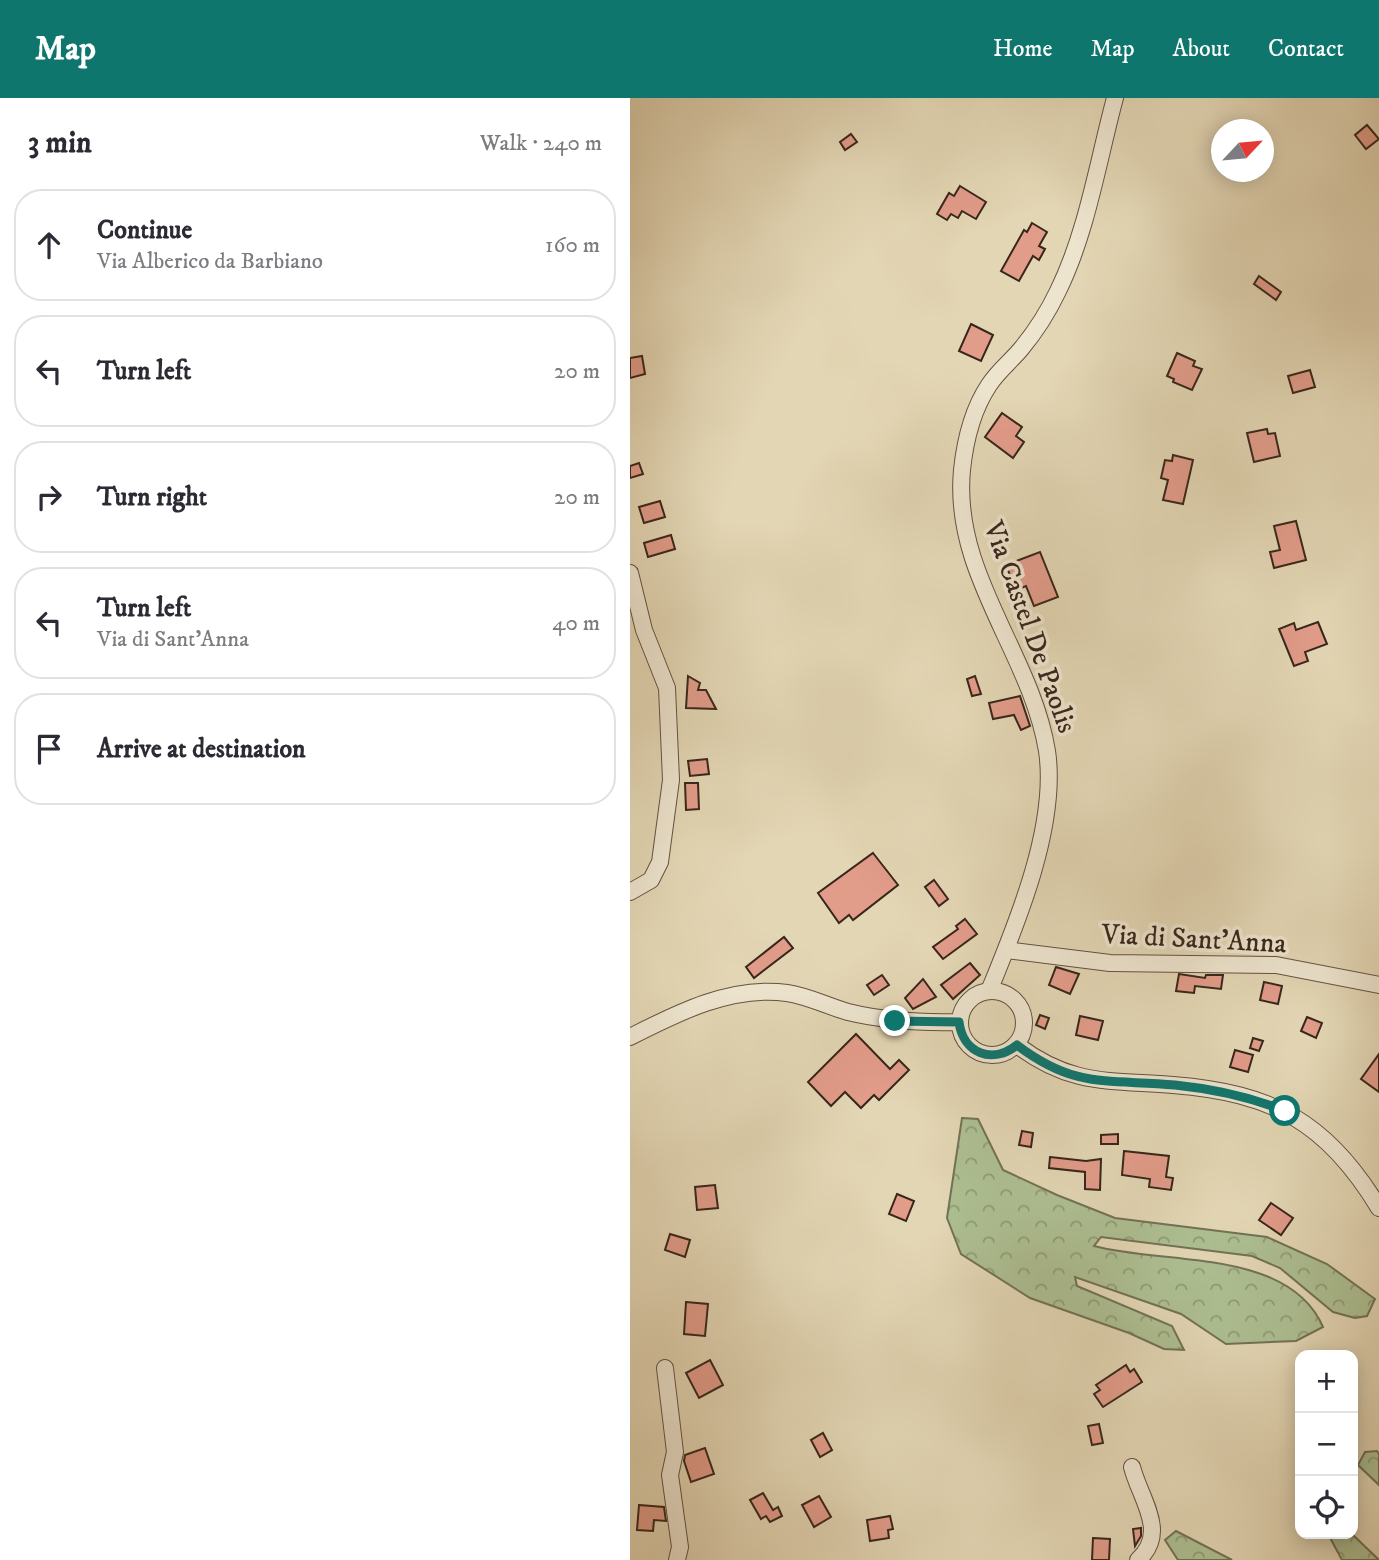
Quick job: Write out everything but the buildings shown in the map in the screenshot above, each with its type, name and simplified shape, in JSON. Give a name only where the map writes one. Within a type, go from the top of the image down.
[{"type":"street","name":"Via Castel De Paolis","points":[[989,991],[1006,950],[1040,841],[1049,773],[1037,711],[990,606],[967,535],[962,511],[962,467],[973,420],[984,394],[1037,328],[1060,287],[1074,248],[1115,98]]},
{"type":"street","points":[[630,573],[644,630],[664,679],[669,707],[669,813],[660,862],[648,883],[630,892]]},
{"type":"street","name":"Via di Sant'Anna","points":[[1006,950],[1110,963],[1276,965],[1379,985]]},
{"type":"street","points":[[989,991],[1010,996],[1023,1013],[1024,1024],[1017,1045],[1000,1055],[980,1054],[964,1041],[959,1022],[965,1004],[980,993],[989,991]]},
{"type":"street","points":[[630,1037],[694,1007],[761,992],[797,995],[843,1010],[895,1021],[959,1022]]},
{"type":"street","points":[[1017,1045],[1043,1063],[1074,1077],[1108,1083],[1173,1085],[1226,1091],[1285,1111],[1329,1141],[1358,1174],[1379,1208]]},
{"type":"street","points":[[665,1368],[675,1452],[670,1475],[680,1547],[677,1560]]},
{"type":"street","points":[[1132,1467],[1154,1530],[1149,1549],[1138,1560]]},
{"type":"green space","points":[[962,1118],[978,1119],[1003,1170],[1057,1195],[1115,1218],[1267,1237],[1327,1264],[1375,1299],[1367,1316],[1355,1318],[1333,1312],[1280,1268],[1252,1256],[1101,1237],[1094,1246],[1222,1264],[1254,1272],[1283,1284],[1306,1302],[1323,1327],[1296,1341],[1226,1344],[1181,1314],[1075,1277],[1077,1286],[1172,1326],[1184,1350],[1164,1349],[1129,1333],[1030,1298],[961,1254],[947,1218]]},
{"type":"green space","points":[[1377,1451],[1379,1454],[1379,1485],[1358,1465],[1365,1452]]},
{"type":"green space","points":[[1176,1531],[1232,1560],[1178,1560],[1165,1540]]},
{"type":"green space","points":[[1331,1539],[1357,1539],[1379,1560],[1342,1560]]},
{"type":"route","points":[[895,1021],[959,1022],[964,1041],[980,1054],[1000,1055],[1017,1045],[1051,1068],[1087,1080],[1226,1091],[1285,1111]]}]
